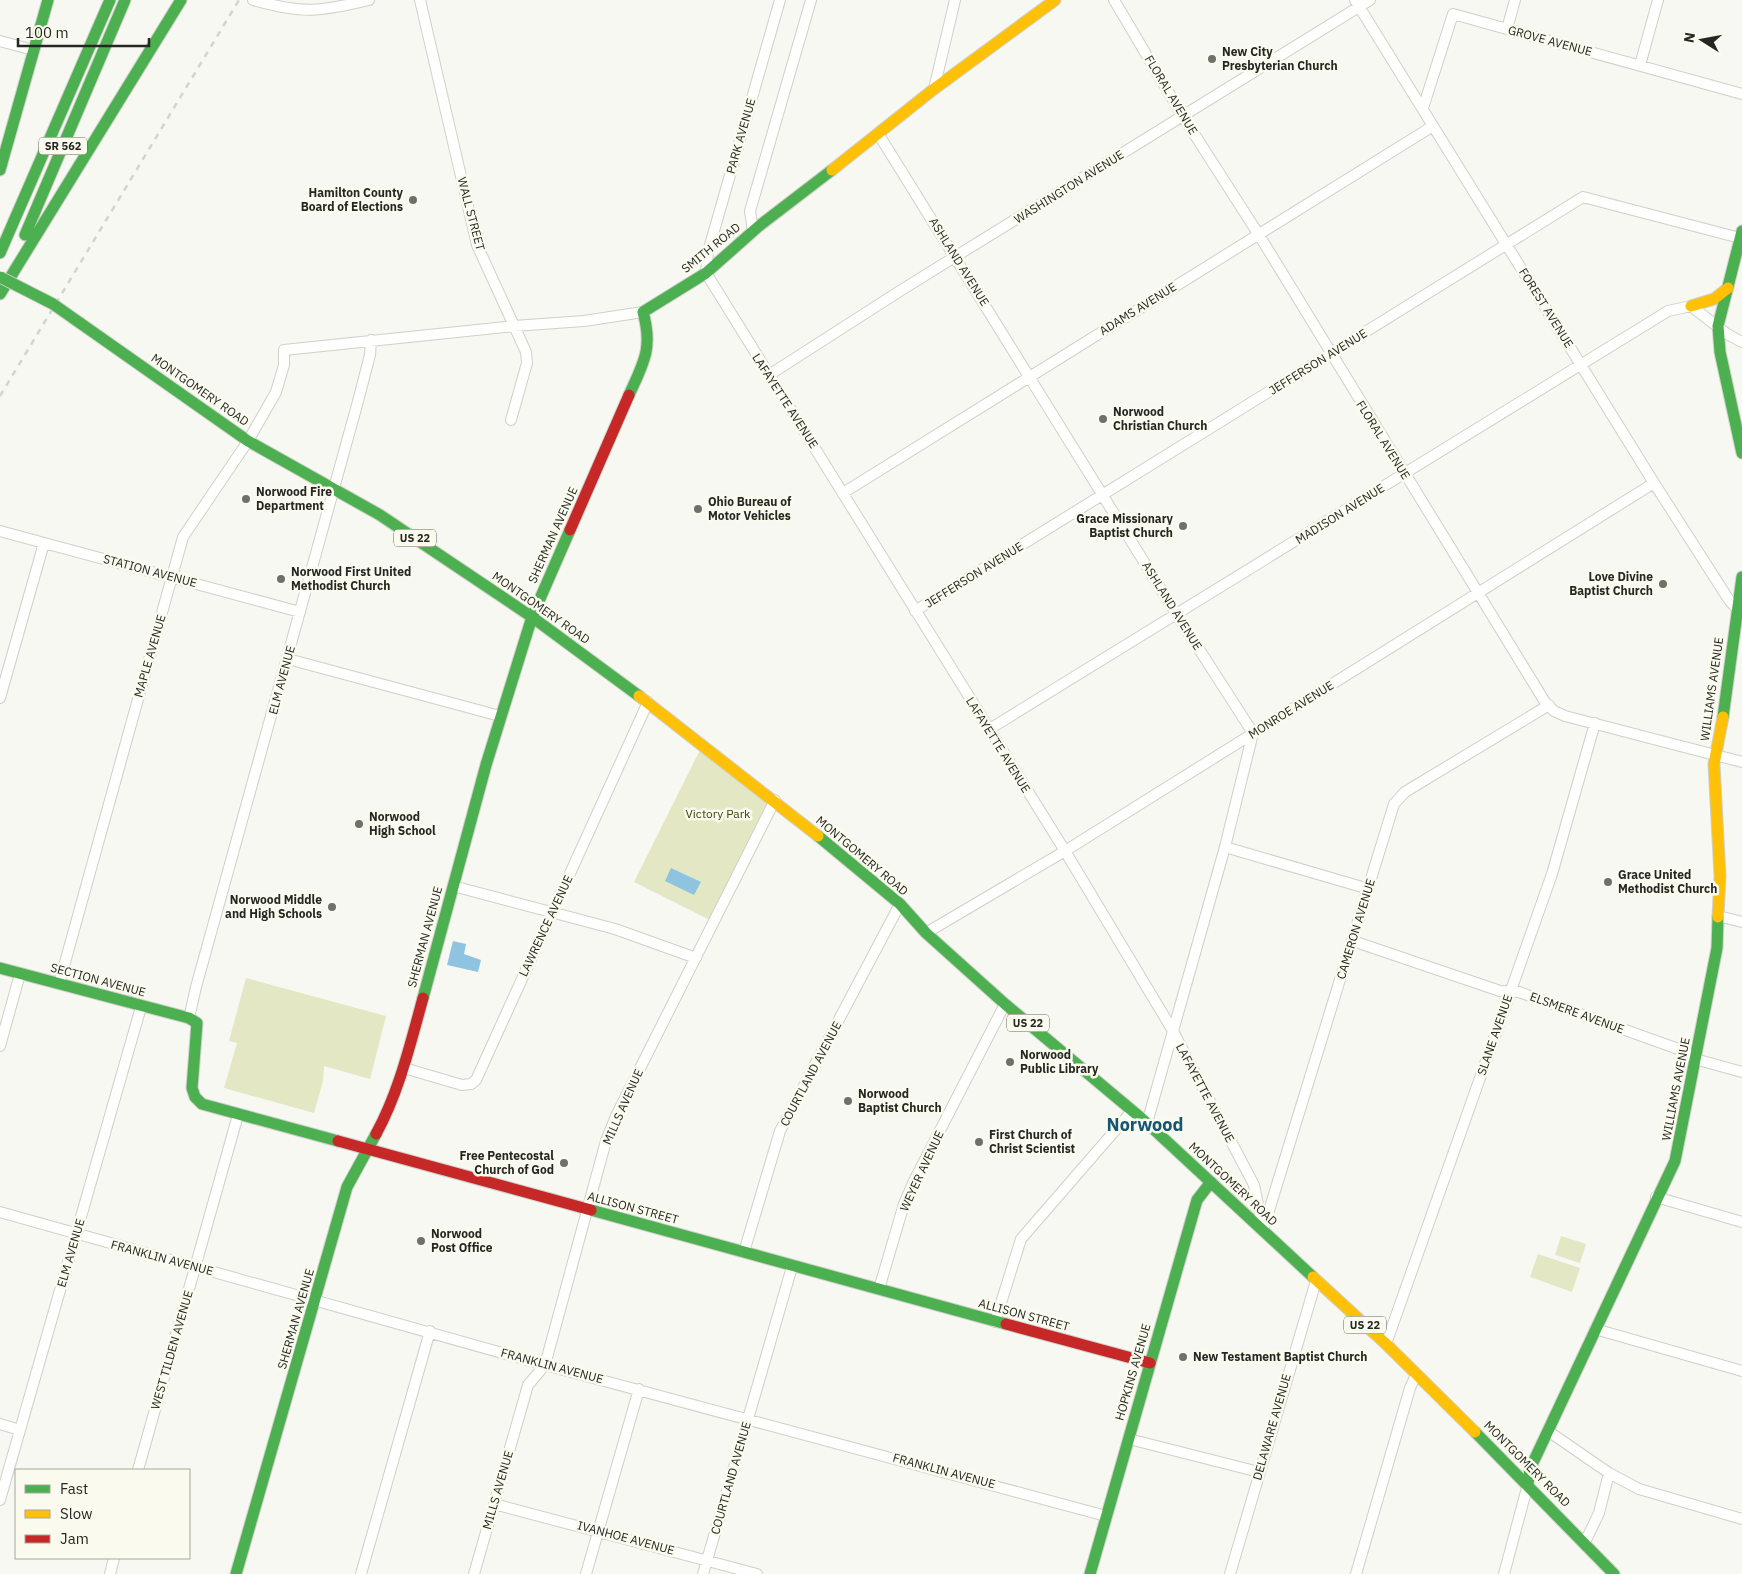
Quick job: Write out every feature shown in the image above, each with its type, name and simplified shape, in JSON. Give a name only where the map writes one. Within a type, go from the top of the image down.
[{"type":"main road","points":[[0,170],[48,0]]},
{"type":"main road","name":"SR 562","points":[[0,293],[125,0]]},
{"type":"main road","points":[[0,293],[181,0]]},
{"type":"main road","name":"SMITH ROAD","points":[[643,312],[706,272],[753,232],[879,135],[934,89],[1055,0]]},
{"type":"main road","name":"SR 562","points":[[0,253],[110,1]]},
{"type":"main road","points":[[1741,235],[1718,326],[1720,352],[1742,453]]},
{"type":"main road","name":"MONTGOMERY ROAD","points":[[0,277],[53,304],[248,441],[334,488],[402,529],[532,617],[648,702],[775,800],[900,904],[926,933],[1005,1004],[1147,1123],[1263,1230],[1386,1344],[1528,1484],[1614,1574]]},
{"type":"main road","points":[[1691,306],[1714,299],[1728,288]]},
{"type":"main road","name":"SHERMAN AVENUE","points":[[236,1574],[347,1187],[387,1114],[404,1068],[500,716],[532,617],[647,354],[648,338],[643,312]]},
{"type":"main road","name":"WILLIAMS AVENUE","points":[[1528,1484],[1530,1470],[1656,1197],[1675,1161],[1678,1149],[1717,948],[1720,862],[1713,778],[1740,610],[1742,578]]},
{"type":"main road","name":"SECTION AVENUE","points":[[0,968],[189,1018]]},
{"type":"main road","name":"ALLISON STREET","points":[[189,1018],[198,1024],[200,1033],[191,1086],[193,1096],[202,1104],[744,1252],[792,1267],[1150,1363]]},
{"type":"main road","name":"HOPKINS AVENUE","points":[[1090,1574],[1197,1200],[1210,1182]]},
{"type":"street","points":[[253,0],[308,11],[325,10],[369,0]]},
{"type":"street","name":"WALL STREET","points":[[420,0],[477,244],[514,326],[523,341],[527,363],[511,420]]},
{"type":"street","name":"PARK AVENUE","points":[[706,272],[708,252],[780,0]]},
{"type":"street","points":[[753,232],[750,212],[811,0]]},
{"type":"street","points":[[934,89],[955,0]]},
{"type":"street","name":"FLORAL AVENUE","points":[[1114,0],[1182,115],[1259,235],[1330,355],[1549,705],[1565,716],[1742,762]]},
{"type":"street","name":"WASHINGTON AVENUE","points":[[769,375],[1357,3],[1370,0]]},
{"type":"street","points":[[1507,30],[1515,0]]},
{"type":"street","points":[[1640,65],[1658,0]]},
{"type":"street","name":"FOREST AVENUE","points":[[1357,3],[1654,483],[1740,610]]},
{"type":"street","name":"GROVE AVENUE","points":[[1423,108],[1453,14],[1742,94]]},
{"type":"street","points":[[0,41],[33,50]]},
{"type":"street","name":"ADAMS AVENUE","points":[[843,493],[1433,126]]},
{"type":"street","name":"ASHLAND AVENUE","points":[[879,135],[1177,615],[1253,733]]},
{"type":"street","name":"JEFFERSON AVENUE","points":[[915,612],[1583,197],[1741,235]]},
{"type":"street","name":"LAFAYETTE AVENUE","points":[[706,272],[988,730],[1065,851],[1173,1031],[1254,1185],[1263,1230]]},
{"type":"street","points":[[1691,306],[1727,334],[1742,342]]},
{"type":"street","name":"MADISON AVENUE","points":[[988,730],[1668,311],[1691,306]]},
{"type":"street","name":"SMITH ROAD","points":[[284,350],[514,326],[584,321],[643,312]]},
{"type":"street","name":"ELM AVENUE","points":[[189,1018],[198,979],[288,659],[370,355],[371,340]]},
{"type":"street","name":"MAPLE AVENUE","points":[[58,984],[187,529],[248,441],[276,392],[284,366],[284,350]]},
{"type":"street","name":"MONROE AVENUE","points":[[926,933],[1065,851],[1654,483]]},
{"type":"street","name":"STATION AVENUE","points":[[0,531],[300,612]]},
{"type":"street","points":[[0,698],[3,677],[44,543]]},
{"type":"street","points":[[288,659],[500,716]]},
{"type":"street","name":"LAWRENCE AVENUE","points":[[404,1068],[462,1085],[471,1084],[476,1080],[648,702]]},
{"type":"street","name":"CAMERON AVENUE","points":[[1263,1230],[1394,804],[1399,797],[1549,705]]},
{"type":"street","name":"SLANE AVENUE","points":[[1386,1344],[1552,874],[1595,723]]},
{"type":"street","points":[[1147,1123],[1225,847],[1253,733]]},
{"type":"street","name":"MILLS AVENUE","points":[[474,1574],[528,1385],[545,1365],[606,1141],[616,1116],[775,800]]},
{"type":"street","points":[[1225,847],[1369,889]]},
{"type":"street","points":[[453,886],[615,929],[696,958]]},
{"type":"street","name":"COURTLAND AVENUE","points":[[744,1252],[780,1131],[900,904]]},
{"type":"street","points":[[1718,916],[1742,922]]},
{"type":"street","name":"ELSMERE AVENUE","points":[[1353,941],[1500,991],[1519,992],[1528,995],[1684,1051],[1696,1059],[1742,1072]]},
{"type":"street","points":[[0,1046],[20,974]]},
{"type":"street","name":"WEYER AVENUE","points":[[878,1289],[904,1204],[914,1181],[1005,1004]]},
{"type":"street","name":"ELM AVENUE","points":[[0,1500],[141,1006]]},
{"type":"street","points":[[995,1322],[1021,1239],[1132,1111]]},
{"type":"street","name":"WEST TILDEN AVENUE","points":[[138,1469],[238,1115]]},
{"type":"street","points":[[1656,1197],[1742,1222]]},
{"type":"street","name":"FRANKLIN AVENUE","points":[[0,1212],[430,1331],[545,1365],[748,1418],[1106,1516]]},
{"type":"street","name":"COURTLAND AVENUE","points":[[703,1574],[792,1267]]},
{"type":"street","name":"DELAWARE AVENUE","points":[[1230,1574],[1316,1281]]},
{"type":"street","points":[[1595,1329],[1742,1371]]},
{"type":"street","points":[[360,1574],[430,1331]]},
{"type":"street","points":[[1356,1574],[1410,1388],[1416,1375]]},
{"type":"street","points":[[586,1574],[640,1390]]},
{"type":"street","points":[[0,1424],[20,1430]]},
{"type":"street","points":[[1548,1431],[1609,1473],[1639,1489],[1742,1519]]},
{"type":"street","points":[[1129,1439],[1259,1472]]},
{"type":"street","points":[[1585,1542],[1599,1513],[1609,1473]]},
{"type":"street","name":"WILLIAMS AVENUE","points":[[1504,1574],[1528,1484]]},
{"type":"street","name":"IVANHOE AVENUE","points":[[494,1504],[757,1574]]},
{"type":"street","points":[[110,1574],[114,1559]]},
{"type":"green space","name":"Victory Park","points":[[703,744],[775,800],[714,922],[634,882]]},
{"type":"green space","points":[[246,978],[386,1016],[370,1079],[324,1066],[323,1081],[314,1113],[224,1088],[237,1043],[229,1041]]},
{"type":"green space","points":[[1561,1236],[1586,1244],[1580,1263],[1555,1255]]},
{"type":"green space","points":[[1538,1254],[1580,1268],[1572,1292],[1530,1277]]},
{"type":"water","points":[[671,868],[701,882],[694,895],[665,881]]},
{"type":"water","points":[[453,941],[466,944],[464,954],[481,960],[478,972],[447,965]]},
{"type":"railway","points":[[0,396],[239,0]]},
{"type":"traffic: fast","points":[[0,170],[48,0]]},
{"type":"traffic: fast","points":[[0,253],[110,0]]},
{"type":"traffic: fast","points":[[25,235],[125,0]]},
{"type":"traffic: fast","points":[[0,294],[181,0]]},
{"type":"traffic: fast","points":[[629,395],[643,364],[647,345],[643,312],[706,273],[759,226],[832,170]]},
{"type":"traffic: fast","points":[[1742,231],[1718,326],[1720,352],[1742,453]]},
{"type":"traffic: fast","points":[[0,277],[53,304],[80,323]]},
{"type":"traffic: fast","points":[[80,323],[248,441],[380,515],[532,617],[639,696]]},
{"type":"traffic: fast","points":[[423,998],[486,765],[532,617],[570,530]]},
{"type":"traffic: fast","points":[[1723,717],[1742,577]]},
{"type":"traffic: fast","points":[[818,836],[900,904],[926,933],[1005,1004],[1147,1123],[1313,1277]]},
{"type":"traffic: fast","points":[[1528,1484],[1530,1469],[1675,1161],[1717,948],[1718,917]]},
{"type":"traffic: fast","points":[[0,968],[189,1018],[197,1023],[192,1088],[195,1097],[202,1104],[338,1141]]},
{"type":"traffic: fast","points":[[236,1574],[347,1187],[376,1134]]},
{"type":"traffic: fast","points":[[1090,1574],[1197,1200],[1211,1182]]},
{"type":"traffic: fast","points":[[591,1210],[1006,1324]]},
{"type":"traffic: fast","points":[[1475,1432],[1614,1574]]},
{"type":"traffic: slow","points":[[832,170],[934,89],[1055,0]]},
{"type":"traffic: slow","points":[[1691,306],[1714,299],[1728,288]]},
{"type":"traffic: slow","points":[[639,696],[818,836]]},
{"type":"traffic: slow","points":[[1718,917],[1720,876],[1714,764],[1723,717]]},
{"type":"traffic: slow","points":[[1313,1277],[1386,1344],[1475,1432]]},
{"type":"traffic: jam","points":[[570,530],[629,395]]},
{"type":"traffic: jam","points":[[376,1134],[398,1085],[423,998]]},
{"type":"traffic: jam","points":[[338,1141],[591,1210]]},
{"type":"traffic: jam","points":[[1006,1324],[1150,1363]]},
{"type":"place","name":"New City Presbyterian Church","points":[[1212,59]]},
{"type":"place","name":"Hamilton County Board of Elections","points":[[413,200]]},
{"type":"place","name":"Norwood Christian Church","points":[[1103,419]]},
{"type":"place","name":"Norwood Fire Department","points":[[246,499]]},
{"type":"place","name":"Ohio Bureau of Motor Vehicles","points":[[698,509]]},
{"type":"place","name":"Grace Missionary Baptist Church","points":[[1183,526]]},
{"type":"place","name":"Norwood First United Methodist Church","points":[[281,579]]},
{"type":"place","name":"Love Divine Baptist Church","points":[[1663,584]]},
{"type":"place","name":"Norwood High School","points":[[359,824]]},
{"type":"place","name":"Grace United Methodist Church","points":[[1608,882]]},
{"type":"place","name":"Norwood Middle and High Schools","points":[[332,907]]},
{"type":"place","name":"Norwood Public Library","points":[[1010,1062]]},
{"type":"place","name":"Norwood Baptist Church","points":[[848,1101]]},
{"type":"place","name":"First Church of Christ Scientist","points":[[979,1142]]},
{"type":"place","name":"Free Pentecostal Church of God","points":[[564,1163]]},
{"type":"place","name":"Norwood Post Office","points":[[421,1241]]},
{"type":"place","name":"New Testament Baptist Church","points":[[1183,1357]]},
{"type":"district","name":"Norwood","points":[[1145,1125]]}]
